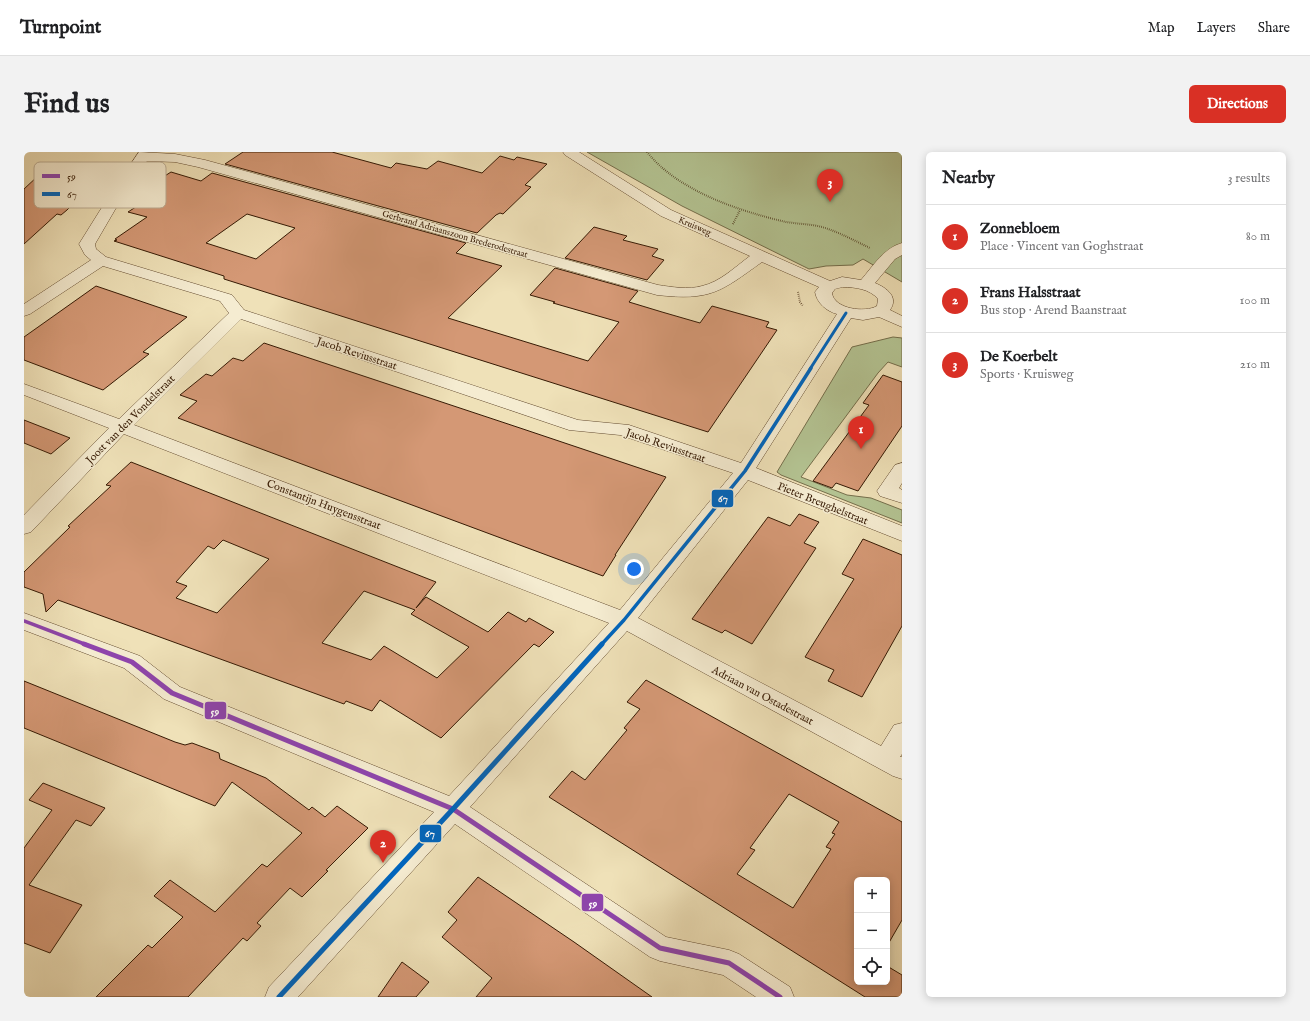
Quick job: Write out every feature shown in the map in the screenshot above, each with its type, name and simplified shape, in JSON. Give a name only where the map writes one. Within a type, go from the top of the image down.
[{"type":"street","name":"Kruisweg","points":[[570,152],[666,212],[760,256],[829,286]]},
{"type":"street","name":"Gerbrand Adriaanszoon Brederodestraat","points":[[144,155],[200,162],[657,290],[683,293],[709,289],[718,285],[760,256]]},
{"type":"street","points":[[109,208],[87,244],[88,250],[91,254],[101,260],[226,298],[238,313]]},
{"type":"street","points":[[866,284],[896,252]]},
{"type":"street","points":[[24,311],[101,260]]},
{"type":"street","points":[[842,282],[866,284],[877,289],[886,301],[885,307],[879,311],[870,314],[858,315],[846,313],[835,309],[827,303],[823,297],[824,291],[829,286],[842,282]]},
{"type":"street","points":[[879,311],[902,322]]},
{"type":"street","name":"Joost van den Vondelstraat","points":[[24,527],[122,426],[238,313]]},
{"type":"street","name":"Jacob Reviusstraat","points":[[238,313],[576,426],[622,429],[745,471]]},
{"type":"street","points":[[279,997],[453,809],[624,620],[745,471],[846,313]]},
{"type":"street","name":"Constantijn Huygensstraat","points":[[24,389],[624,620]]},
{"type":"street","points":[[902,469],[887,491],[902,497]]},
{"type":"street","name":"Pieter Breughelstraat","points":[[745,471],[902,534]]},
{"type":"street","name":"Adriaan van Ostadestraat","points":[[624,620],[894,765]]},
{"type":"street","points":[[24,621],[132,662],[172,693],[453,809],[660,948],[729,963],[780,997]]},
{"type":"street","points":[[894,765],[902,732]]},
{"type":"path","points":[[647,152],[650,157],[666,172],[701,192],[740,210],[784,221],[828,229],[896,252]]},
{"type":"green space","points":[[587,152],[902,152],[902,282],[863,259],[853,265],[826,266],[809,269],[682,206]]},
{"type":"green space","points":[[893,337],[902,338],[902,367],[888,362],[878,373],[801,477],[847,495],[871,498],[902,510],[902,523],[781,475],[777,472],[852,347]]},
{"type":"building","points":[[243,152],[332,152],[391,168],[396,163],[427,169],[438,161],[482,173],[500,156],[514,160],[517,157],[547,164],[525,185],[531,187],[503,214],[500,213],[496,215],[477,233],[225,164]]},
{"type":"building","points":[[171,172],[201,181],[212,173],[466,243],[456,253],[502,266],[448,318],[588,361],[619,322],[530,295],[555,268],[638,291],[629,302],[700,323],[712,306],[769,322],[766,327],[777,330],[708,432],[224,279],[224,276],[114,241],[147,217],[128,212],[134,208],[166,208],[166,175]],"holes":[[[247,214],[295,228],[256,259],[206,243]]]},
{"type":"building","points":[[34,180],[34,208],[69,208],[61,215],[57,214],[24,244],[24,189]]},
{"type":"building","points":[[594,227],[627,236],[623,240],[658,249],[652,256],[664,260],[647,280],[565,258]]},
{"type":"building","points":[[96,286],[187,317],[143,352],[149,354],[103,390],[24,360],[24,337]]},
{"type":"building","points":[[264,343],[666,477],[603,576],[178,418],[197,401],[180,395],[206,374],[212,376],[233,358],[243,361]]},
{"type":"building","points":[[883,375],[902,382],[902,426],[858,491],[836,483],[832,488],[813,481],[869,405],[863,403]]},
{"type":"building","points":[[24,420],[70,438],[51,454],[24,443]]},
{"type":"building","points":[[131,462],[436,582],[416,608],[426,597],[488,632],[508,612],[526,622],[529,618],[554,632],[539,647],[534,644],[441,738],[380,700],[372,711],[346,701],[344,704],[58,600],[46,612],[43,594],[24,587],[24,572],[70,527],[68,526],[111,486],[106,485]],"holes":[[[223,540],[269,559],[217,613],[176,598],[187,586],[176,582],[208,546],[214,549]],[[364,591],[415,610],[411,614],[469,647],[437,678],[384,646],[371,660],[322,643]]]},
{"type":"building","points":[[799,514],[819,522],[804,543],[816,548],[752,644],[725,630],[722,633],[692,619],[768,517],[790,526]]},
{"type":"building","points":[[863,539],[902,555],[902,626],[862,697],[828,681],[834,670],[805,657],[854,579],[842,574]]},
{"type":"building","points":[[646,680],[902,822],[902,920],[890,941],[890,877],[854,877],[854,985],[890,985],[890,968],[902,975],[902,997],[865,997],[549,797],[572,771],[585,780],[627,730],[624,728],[640,709],[627,702]],"holes":[[[789,794],[839,822],[832,833],[835,834],[826,847],[831,849],[793,908],[737,874],[755,850],[750,848]]]},
{"type":"building","points":[[24,681],[175,742],[185,745],[192,743],[219,753],[220,759],[266,778],[309,810],[312,807],[325,817],[337,806],[368,828],[326,870],[328,871],[302,897],[290,888],[257,923],[261,926],[247,941],[243,938],[188,997],[96,997],[148,945],[152,948],[183,917],[154,896],[170,880],[215,912],[262,864],[267,867],[302,833],[232,782],[215,806],[24,728]]},
{"type":"building","points":[[43,783],[105,808],[91,826],[76,820],[29,885],[82,905],[50,953],[24,943],[24,848],[52,810],[29,800]]},
{"type":"building","points":[[478,877],[652,997],[476,997],[492,978],[442,937],[457,920],[448,912]]},
{"type":"building","points":[[402,962],[429,982],[416,997],[378,997]]},
{"type":"transit line","name":"67","points":[[279,997],[453,809],[624,620],[745,471],[846,313]]},
{"type":"transit line","name":"59","points":[[24,621],[132,662],[172,693],[453,809],[660,948],[729,963],[780,997]]},
{"type":"place","name":"De Koerbelt","points":[[830,202]]},
{"type":"place","name":"Zonnebloem","points":[[861,449]]},
{"type":"place","name":"Frans Halsstraat","points":[[383,863]]}]
